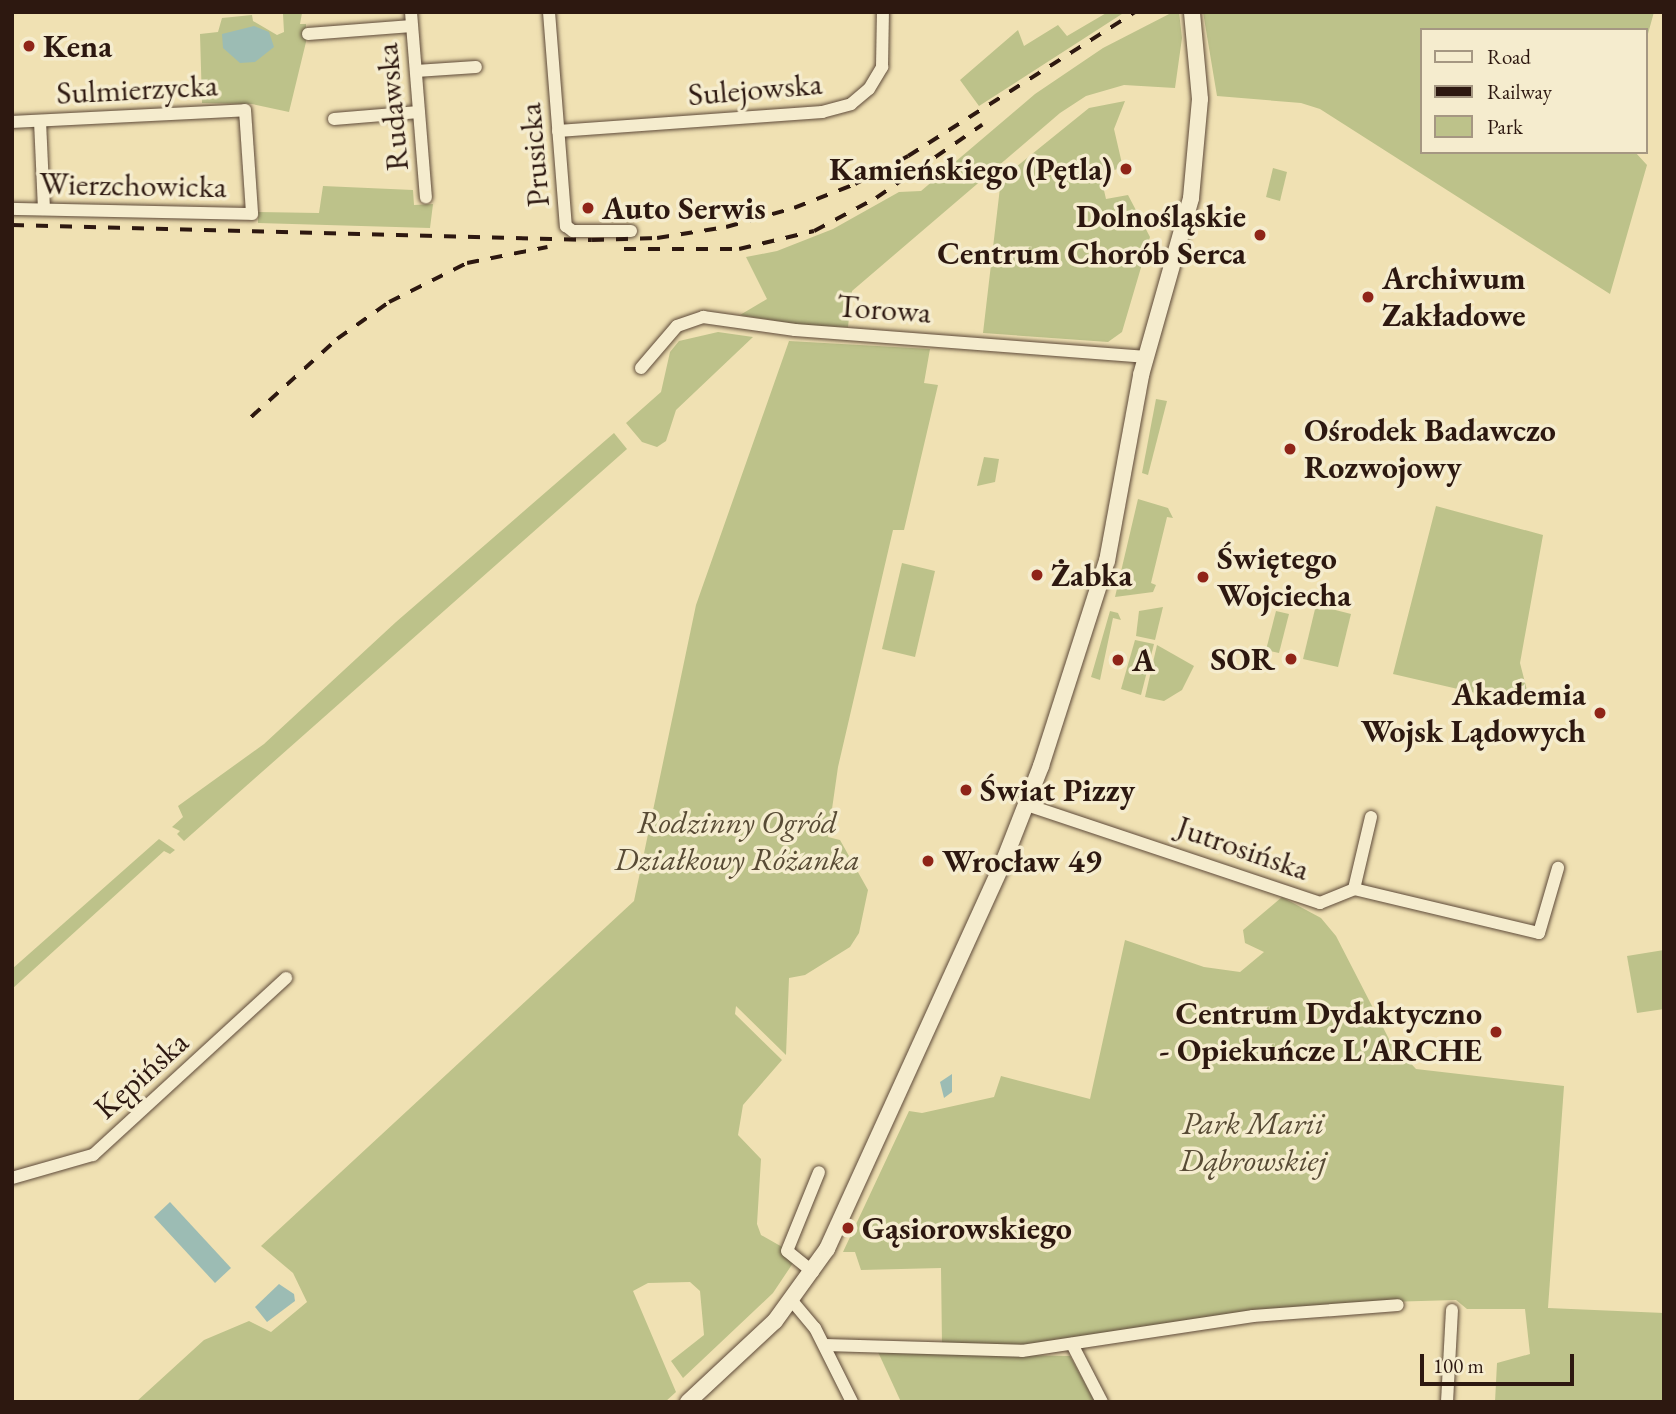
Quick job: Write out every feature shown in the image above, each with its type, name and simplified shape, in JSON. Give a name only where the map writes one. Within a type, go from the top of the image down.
[{"type":"street","name":"Rudawska","points":[[411,12],[426,197]]},
{"type":"street","name":"Prusicka","points":[[550,12],[566,226],[573,231],[631,231]]},
{"type":"street","name":"Sulejowska","points":[[558,131],[822,112],[851,104],[869,89],[882,67],[883,12]]},
{"type":"street","points":[[688,1402],[793,1302],[813,1272],[904,1086],[1027,805],[1073,677],[1108,561],[1145,357],[1180,244],[1196,167],[1200,99],[1192,12]]},
{"type":"street","points":[[308,34],[412,26]]},
{"type":"street","points":[[416,71],[476,67]]},
{"type":"street","name":"Sulmierzycka","points":[[12,122],[245,110],[252,214]]},
{"type":"street","points":[[334,119],[419,112]]},
{"type":"street","points":[[40,121],[44,209]]},
{"type":"street","name":"Wierzchowicka","points":[[12,209],[252,214]]},
{"type":"street","name":"Torowa","points":[[641,368],[677,326],[703,317],[753,326],[1145,357]]},
{"type":"street","name":"Jutrosińska","points":[[1027,805],[1320,903],[1354,889]]},
{"type":"street","points":[[1371,817],[1354,889],[1539,933],[1559,869]]},
{"type":"street","name":"Kępińska","points":[[12,1178],[93,1155],[286,978]]},
{"type":"street","points":[[813,1272],[786,1251],[819,1172]]},
{"type":"street","points":[[793,1302],[825,1345],[852,1402]]},
{"type":"street","points":[[825,1345],[1003,1351],[1072,1344],[1253,1316],[1398,1305]]},
{"type":"street","points":[[1447,1402],[1452,1310]]},
{"type":"street","points":[[1072,1344],[1102,1402]]},
{"type":"green space","points":[[1108,12],[1125,12],[979,106],[960,80],[1018,30],[1024,46],[1058,25],[1067,36]]},
{"type":"green space","points":[[1173,12],[1179,12],[1182,38],[1175,88],[1124,85],[1086,96],[1060,113],[852,291],[848,327],[808,326],[740,315],[767,299],[746,257],[777,251],[833,229],[899,192],[921,191],[1035,94],[1103,48]]},
{"type":"green space","points":[[1203,12],[1654,12],[1648,34],[1648,28],[1420,28],[1420,154],[1637,154],[1647,165],[1610,294],[1320,109],[1301,103],[1217,96]]},
{"type":"green space","points":[[302,13],[300,24],[306,24],[306,42],[289,112],[252,104],[202,103],[200,34],[218,32],[222,18],[252,15],[253,21],[277,35],[284,32],[283,14]]},
{"type":"green space","points":[[1125,101],[1114,129],[1123,168],[1100,173],[1106,199],[1128,195],[1150,237],[1122,332],[1108,342],[983,333],[1001,179],[1089,108]]},
{"type":"green space","points":[[1273,168],[1287,172],[1280,201],[1266,197]]},
{"type":"green space","points":[[323,186],[413,190],[414,205],[433,204],[430,228],[258,223],[258,212],[319,213]]},
{"type":"green space","points":[[718,332],[753,337],[676,410],[666,441],[657,447],[642,442],[626,423],[661,392],[670,352],[679,341]]},
{"type":"green space","name":"Rodzinny Ogród Działkowy Różanka","points":[[789,341],[930,349],[924,383],[938,385],[904,530],[893,530],[838,767],[828,837],[840,840],[868,890],[859,933],[850,947],[805,975],[789,978],[786,1055],[736,1006],[735,1014],[782,1060],[743,1105],[738,1135],[761,1159],[757,1224],[761,1235],[784,1248],[793,1263],[773,1293],[683,1378],[671,1361],[704,1335],[700,1291],[690,1282],[648,1283],[633,1291],[676,1392],[665,1402],[136,1402],[204,1340],[249,1321],[271,1332],[307,1302],[293,1273],[261,1246],[634,901],[696,605]]},
{"type":"green space","points":[[1156,399],[1167,401],[1148,475],[1142,473]]},
{"type":"green space","points":[[614,433],[627,449],[184,841],[177,834],[180,831],[172,827],[183,817],[178,806],[264,744],[396,622]]},
{"type":"green space","points":[[984,457],[999,459],[995,482],[977,486]]},
{"type":"green space","points":[[1138,499],[1168,508],[1173,518],[1167,517],[1151,583],[1156,585],[1153,592],[1115,597]]},
{"type":"green space","points":[[1436,506],[1543,535],[1520,663],[1531,706],[1393,674]]},
{"type":"green space","points":[[902,563],[935,571],[915,657],[882,649]]},
{"type":"green space","points":[[1316,605],[1351,614],[1338,667],[1303,659]]},
{"type":"green space","points":[[1163,607],[1155,640],[1136,636],[1139,611]]},
{"type":"green space","points":[[1110,611],[1118,613],[1121,620],[1113,618],[1100,680],[1091,677]]},
{"type":"green space","points":[[1276,611],[1289,614],[1279,653],[1266,650]]},
{"type":"green space","points":[[1135,640],[1154,644],[1141,695],[1121,689]]},
{"type":"green space","points":[[1157,645],[1194,666],[1182,690],[1164,701],[1145,697]]},
{"type":"green space","points":[[159,839],[175,850],[170,854],[164,851],[12,989],[12,969]]},
{"type":"green space","name":"Park Marii Dąbrowskiej","points":[[1282,897],[1321,918],[1336,936],[1390,1041],[1416,1069],[1564,1086],[1548,1308],[1664,1313],[1664,1402],[1495,1402],[1497,1363],[1530,1354],[1525,1309],[1467,1309],[1456,1300],[1386,1302],[1028,1345],[942,1345],[941,1268],[861,1270],[855,1252],[843,1252],[909,1111],[922,1113],[994,1097],[1001,1076],[1090,1099],[1125,940],[1204,967],[1240,972],[1264,952],[1245,943],[1243,930]]},
{"type":"green space","points":[[1664,950],[1664,1009],[1637,1013],[1627,956]]},
{"type":"green space","points":[[878,1352],[1070,1356],[1095,1402],[901,1402]]},
{"type":"water","points":[[254,26],[269,32],[274,47],[255,62],[240,63],[223,48],[222,34]]},
{"type":"water","points":[[952,1074],[952,1092],[944,1098],[940,1082]]},
{"type":"water","points":[[170,1202],[231,1268],[215,1283],[154,1217]]},
{"type":"water","points":[[279,1284],[294,1294],[295,1301],[267,1322],[255,1307]]},
{"type":"railway","points":[[12,225],[592,240],[657,238],[726,227],[794,208],[855,184],[908,156],[1135,12]]},
{"type":"railway","points":[[624,249],[739,249],[814,231],[876,198],[982,125]]},
{"type":"railway","points":[[251,417],[337,339],[389,302],[467,263],[547,247]]},
{"type":"place","name":"Kena","points":[[29,46]]},
{"type":"place","name":"Kamieńskiego (Pętla)","points":[[1126,169]]},
{"type":"place","name":"Auto Serwis","points":[[588,208]]},
{"type":"place","name":"Dolnośląskie Centrum Chorób Serca","points":[[1260,235]]},
{"type":"place","name":"Archiwum Zakładowe","points":[[1368,297]]},
{"type":"place","name":"Ośrodek Badawczo Rozwojowy","points":[[1290,449]]},
{"type":"place","name":"Żabka","points":[[1037,575]]},
{"type":"place","name":"Świętego Wojciecha","points":[[1203,577]]},
{"type":"place","name":"SOR","points":[[1291,659]]},
{"type":"place","name":"A","points":[[1118,660]]},
{"type":"place","name":"Akademia Wojsk Lądowych","points":[[1600,713]]},
{"type":"place","name":"Świat Pizzy","points":[[966,790]]},
{"type":"place","name":"Wrocław 49","points":[[928,861]]},
{"type":"place","name":"Centrum Dydaktyczno - Opiekuńcze L'ARCHE","points":[[1496,1032]]},
{"type":"place","name":"Gąsiorowskiego","points":[[848,1228]]}]
